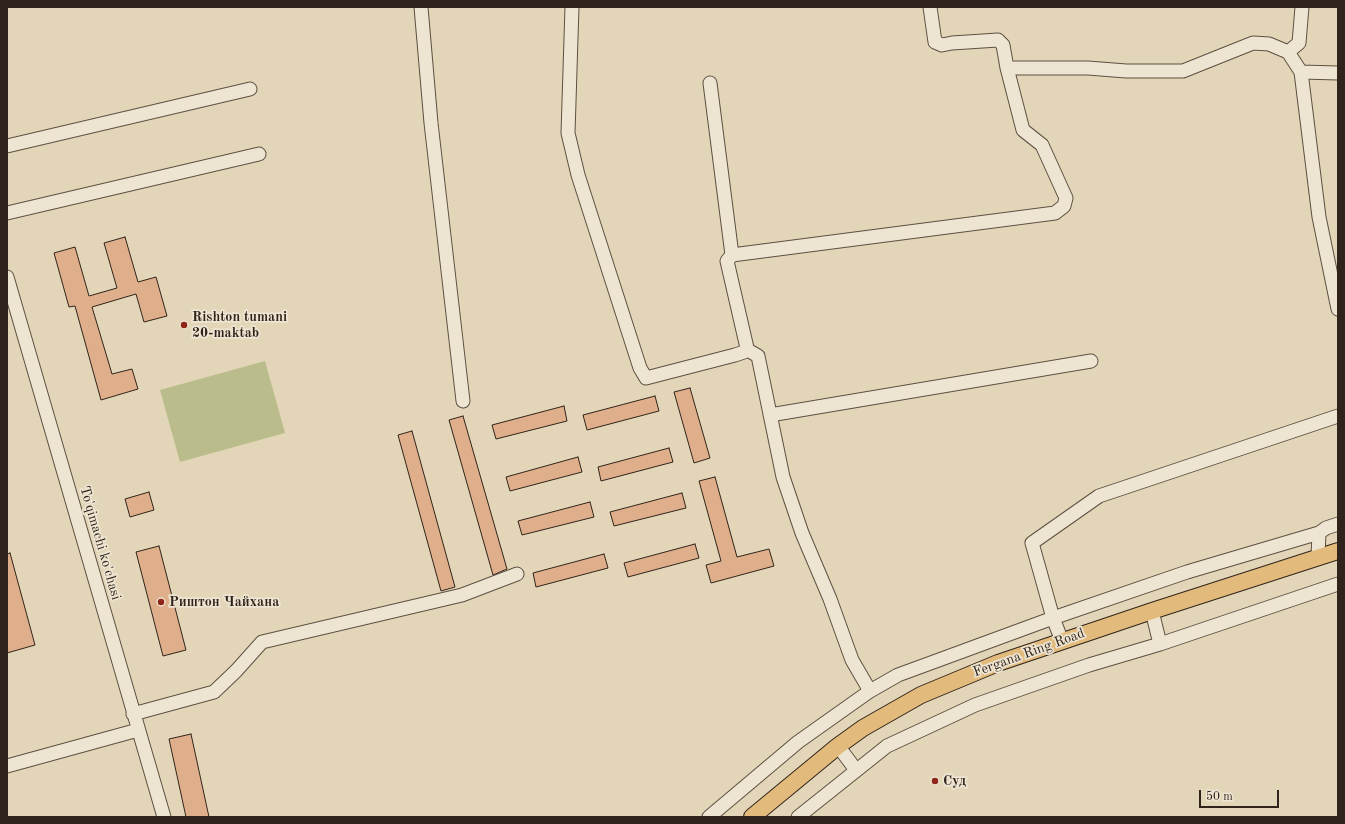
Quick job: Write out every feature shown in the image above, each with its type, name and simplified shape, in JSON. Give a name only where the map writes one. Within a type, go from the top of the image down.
[{"type":"main road","name":"Fergana Ring Road","points":[[752,817],[838,746],[863,728],[921,695],[998,663],[1152,610],[1318,556],[1338,551]]},
{"type":"street","points":[[421,7],[431,123],[464,401]]},
{"type":"street","points":[[572,7],[568,133],[578,176],[640,368],[646,378],[734,355],[744,352],[746,349]]},
{"type":"street","points":[[870,691],[852,660],[830,599],[802,533],[783,477],[758,356],[746,349],[727,261],[732,255],[1055,213],[1064,206],[1066,198],[1042,145],[1022,130],[1003,45],[998,40],[942,45],[935,42],[930,7]]},
{"type":"street","points":[[1288,52],[1299,43],[1302,7]]},
{"type":"street","points":[[1007,68],[1088,68],[1126,71],[1182,71],[1253,43],[1269,44],[1288,52],[1301,72],[1319,217],[1338,309]]},
{"type":"street","points":[[1301,72],[1338,73]]},
{"type":"street","points":[[710,83],[732,255]]},
{"type":"street","points":[[7,146],[250,89]]},
{"type":"street","points":[[7,213],[260,154]]},
{"type":"street","name":"To'qimachi ko'chasi","points":[[7,277],[164,817]]},
{"type":"street","points":[[770,415],[1091,361]]},
{"type":"street","points":[[1062,642],[1053,618],[1032,543],[1099,496],[1338,416]]},
{"type":"street","points":[[709,817],[798,742],[870,691],[898,675],[1053,618],[1187,572],[1319,533],[1326,528],[1338,524]]},
{"type":"street","points":[[1318,556],[1319,533]]},
{"type":"street","points":[[133,714],[214,692],[236,671],[262,642],[462,595],[517,574]]},
{"type":"street","points":[[798,817],[887,746],[975,705],[1089,665],[1160,644],[1338,584]]},
{"type":"street","points":[[1152,610],[1160,644]]},
{"type":"street","points":[[7,766],[138,730]]},
{"type":"street","points":[[838,746],[856,770]]},
{"type":"green space","points":[[265,361],[285,433],[180,462],[160,390]]},
{"type":"building","points":[[125,237],[138,282],[156,277],[167,316],[144,322],[136,294],[92,307],[112,374],[132,369],[138,389],[101,400],[75,306],[69,307],[54,253],[75,247],[89,296],[117,288],[104,243]]},
{"type":"building","points":[[690,388],[710,458],[694,463],[674,392]]},
{"type":"building","points":[[655,396],[659,411],[587,430],[583,415]]},
{"type":"building","points":[[564,406],[567,421],[496,439],[492,425]]},
{"type":"building","points":[[463,416],[507,569],[493,575],[449,420]]},
{"type":"building","points":[[412,431],[455,587],[441,591],[398,435]]},
{"type":"building","points":[[669,448],[673,462],[601,481],[598,467]]},
{"type":"building","points":[[578,457],[582,472],[510,491],[506,477]]},
{"type":"building","points":[[715,477],[737,557],[769,549],[774,566],[711,583],[706,565],[721,561],[699,481]]},
{"type":"building","points":[[149,492],[154,510],[130,517],[125,499]]},
{"type":"building","points":[[682,493],[686,508],[614,526],[610,512]]},
{"type":"building","points":[[590,502],[594,517],[522,535],[518,521]]},
{"type":"building","points":[[695,544],[699,558],[628,577],[624,563]]},
{"type":"building","points":[[159,546],[186,650],[163,656],[136,552]]},
{"type":"building","points":[[10,553],[35,645],[7,653],[7,554]]},
{"type":"building","points":[[604,554],[608,568],[536,587],[533,573]]},
{"type":"building","points":[[191,734],[209,817],[186,817],[169,739]]},
{"type":"place","name":"Rishton tumani 20-maktab","points":[[184,325]]},
{"type":"place","name":"Риштон Чайхана","points":[[161,602]]},
{"type":"place","name":"Суд","points":[[935,781]]}]
